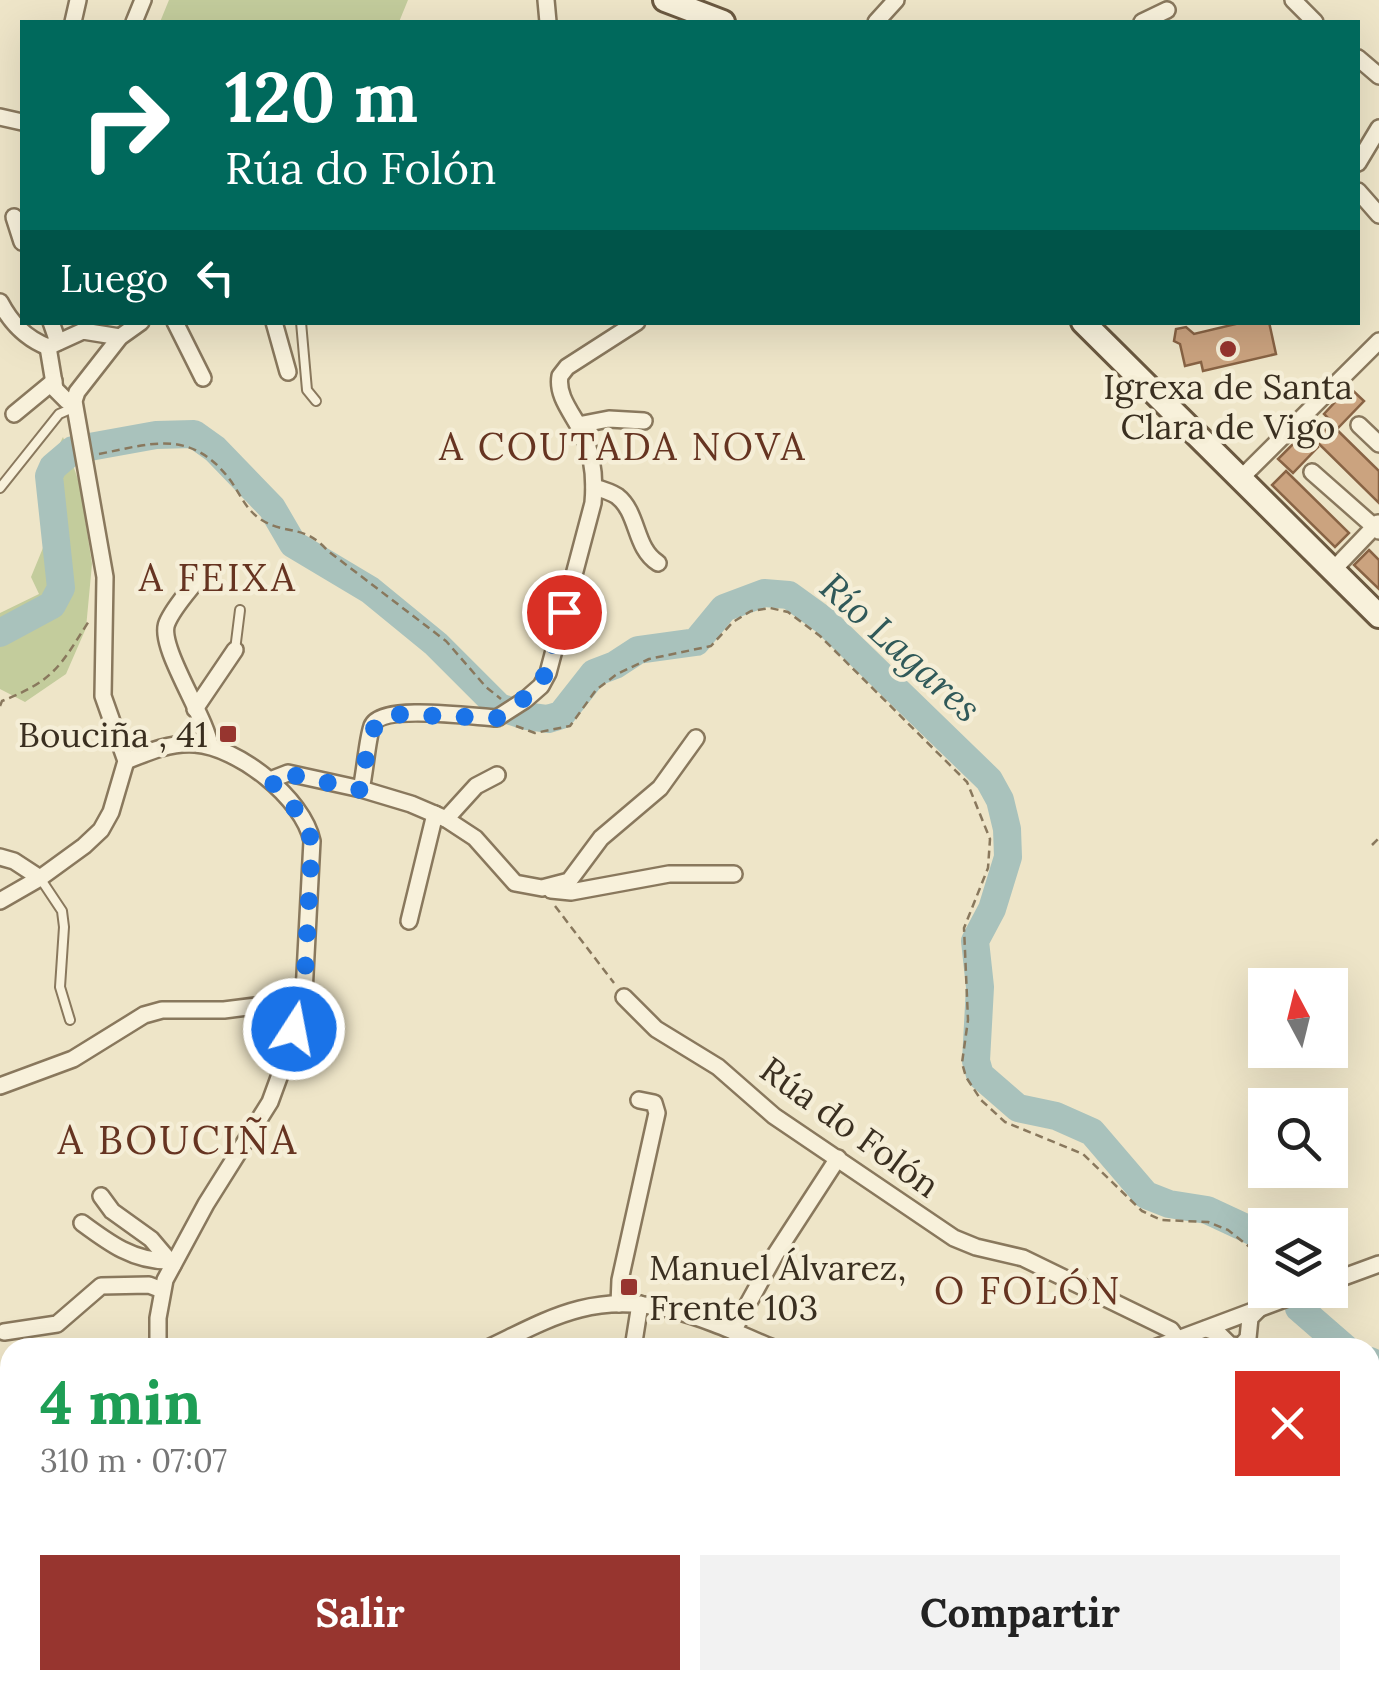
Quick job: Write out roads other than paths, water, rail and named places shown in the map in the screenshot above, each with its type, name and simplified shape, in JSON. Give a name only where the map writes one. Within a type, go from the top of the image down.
[{"type":"main road","points":[[665,0],[717,20]]},
{"type":"main road","points":[[1086,325],[1379,616]]},
{"type":"street","points":[[878,20],[896,0]]},
{"type":"street","points":[[1293,0],[1313,20]]},
{"type":"street","points":[[1360,60],[1379,76]]},
{"type":"street","points":[[1360,160],[1379,128]]},
{"type":"street","points":[[1360,192],[1379,215]]},
{"type":"street","points":[[14,217],[20,236]]},
{"type":"street","points":[[0,302],[10,320],[34,341],[53,344],[83,331],[120,337]]},
{"type":"street","points":[[51,325],[55,389],[74,404]]},
{"type":"street","points":[[0,901],[40,878],[101,830],[111,812],[126,761],[102,696],[103,557],[91,458],[80,435],[74,404],[77,392],[120,337],[138,325]]},
{"type":"street","points":[[176,325],[203,378]]},
{"type":"street","points":[[275,325],[288,372]]},
{"type":"street","points":[[361,790],[371,728],[377,718],[414,713],[505,722],[541,686],[548,673],[594,487],[589,450],[560,392],[560,376],[633,325]]},
{"type":"street","points":[[1239,480],[1379,342]]},
{"type":"street","points":[[1366,357],[1379,370]]},
{"type":"street","points":[[14,414],[54,381]]},
{"type":"street","points":[[578,425],[609,419],[644,421]]},
{"type":"street","points":[[1360,425],[1379,444]]},
{"type":"street","points":[[1312,472],[1378,527],[1332,570]]},
{"type":"street","points":[[594,487],[616,495],[626,506],[646,556],[658,564]]},
{"type":"street","points":[[198,578],[166,624],[165,636],[209,733],[210,746]]},
{"type":"street","points":[[195,709],[235,650]]},
{"type":"street","points":[[542,888],[569,881],[601,838],[660,788],[696,738]]},
{"type":"street","points":[[126,761],[174,744],[210,746],[270,780],[301,816],[312,841],[300,1009],[270,1102],[170,1263],[162,1290],[159,1338]]},
{"type":"street","points":[[270,780],[288,774],[361,790],[440,817],[475,838],[515,883],[570,892],[669,874],[734,874]]},
{"type":"street","points":[[410,921],[422,858],[440,817],[476,786],[497,775]]},
{"type":"street","points":[[0,857],[40,878]]},
{"type":"street","name":"Rúa do Folón","points":[[624,997],[656,1029],[718,1067],[774,1116],[954,1238],[1023,1258],[1171,1330],[1177,1338]]},
{"type":"street","points":[[0,1086],[73,1059],[144,1015],[162,1010],[224,1010],[287,1002],[300,1009]]},
{"type":"street","points":[[619,1304],[620,1280],[656,1113],[654,1102],[639,1100]]},
{"type":"street","points":[[734,1331],[775,1254],[838,1158]]},
{"type":"street","points":[[102,1196],[112,1211],[150,1239],[170,1263]]},
{"type":"street","points":[[82,1222],[105,1240],[146,1261],[170,1263]]},
{"type":"street","points":[[1348,1275],[1379,1264]]},
{"type":"street","points":[[4,1332],[57,1324],[101,1286],[148,1285],[162,1290]]},
{"type":"street","points":[[511,1338],[579,1309],[619,1304],[666,1306],[750,1338]]},
{"type":"street","points":[[634,1338],[640,1304]]},
{"type":"street","points":[[1183,1338],[1261,1308]]},
{"type":"street","points":[[1248,1338],[1250,1318],[1258,1309]]},
{"type":"street","points":[[1206,1329],[1224,1338],[1224,1328],[1230,1320]]},
{"type":"street","points":[[1230,1320],[1242,1322],[1248,1328]]},
{"type":"lane","points":[[301,325],[307,390],[316,401]]},
{"type":"lane","points":[[0,488],[59,414],[74,404]]},
{"type":"lane","points":[[235,650],[240,610]]},
{"type":"lane","points":[[40,878],[62,911],[60,986],[70,1020]]},
{"type":"waterway","name":"Río Lagares","points":[[0,633],[52,605],[61,588],[49,476],[53,467],[73,450],[156,435],[194,434],[215,449],[272,508],[293,544],[370,590],[436,644],[499,707],[526,716],[548,719],[561,715],[594,673],[638,650],[696,642],[724,608],[764,593],[789,595],[825,621],[989,780],[1000,800],[1008,857],[992,909],[975,941],[980,987],[976,1061],[980,1075],[1018,1108],[1056,1116],[1092,1132],[1146,1195],[1169,1204],[1207,1210],[1248,1229]]},
{"type":"waterway","name":"Río Lagares","points":[[1299,1308],[1334,1338]]},
{"type":"place","name":"Igrexa de Santa Clara de Vigo","points":[[1228,349]]},
{"type":"place","name":"Bouciña , 41","points":[[228,734]]},
{"type":"place","name":"Manuel Álvarez, Frente 103","points":[[629,1287]]},
{"type":"district","name":"A COUTADA NOVA","points":[[623,446]]},
{"type":"district","name":"A FEIXA","points":[[218,577]]},
{"type":"district","name":"A BOUCIÑA","points":[[178,1139]]},
{"type":"district","name":"O FOLÓN","points":[[1028,1290]]}]
